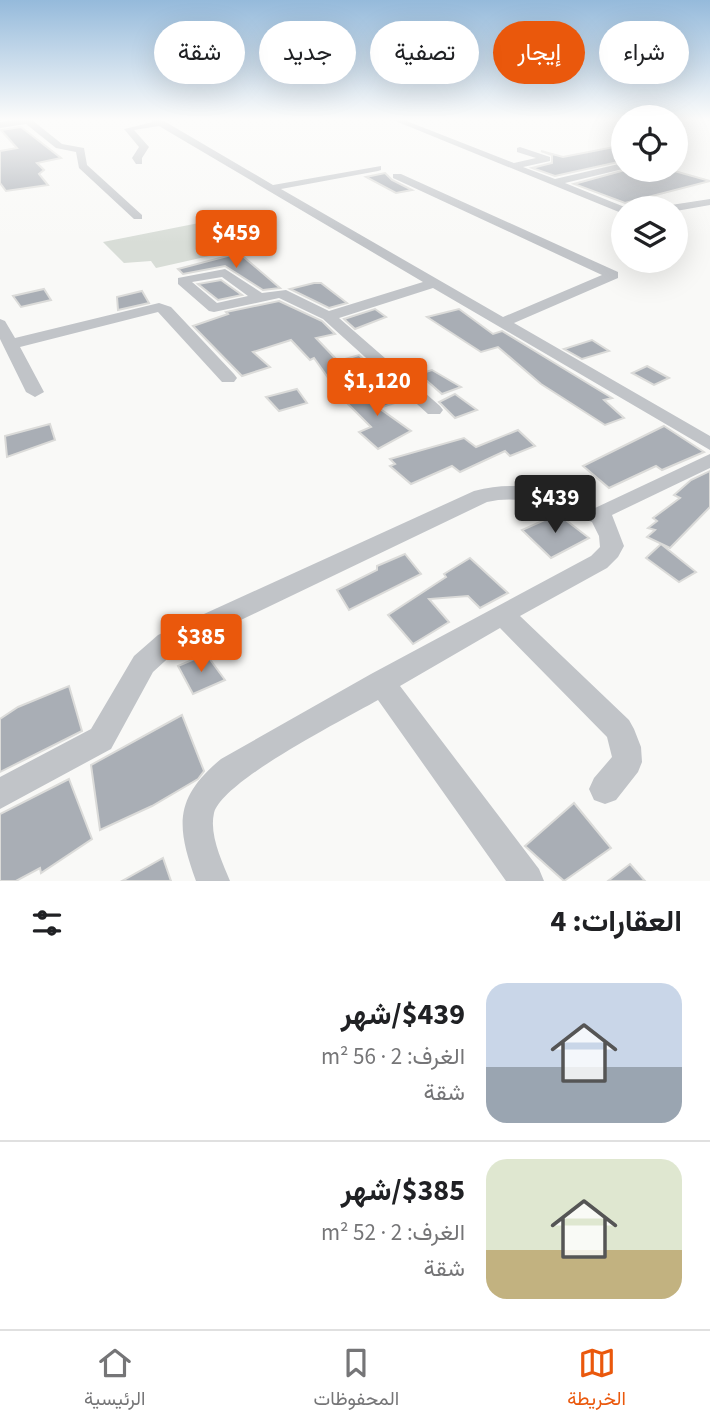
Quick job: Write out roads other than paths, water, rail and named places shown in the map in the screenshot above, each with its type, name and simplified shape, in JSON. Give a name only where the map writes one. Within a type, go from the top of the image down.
[{"type":"street","points":[[82,161],[82,166],[138,217]]},
{"type":"street","points":[[225,161],[710,444]]},
{"type":"street","points":[[500,161],[611,205]]},
{"type":"street","points":[[512,166],[536,161]]},
{"type":"street","points":[[553,183],[611,169]]},
{"type":"street","points":[[275,190],[378,170]]},
{"type":"street","points":[[397,176],[613,275],[503,322]]},
{"type":"street","points":[[688,205],[710,202]]},
{"type":"street","points":[[328,316],[436,283]]},
{"type":"street","points":[[260,298],[286,294],[328,316],[434,410]]},
{"type":"street","points":[[11,344],[159,307],[166,310],[228,378]]},
{"type":"street","points":[[0,324],[35,392]]},
{"type":"street","points":[[600,517],[604,510],[616,503],[710,460]]},
{"type":"street","points":[[0,794],[100,739],[112,724],[138,670],[152,653],[167,643],[481,495],[517,488],[600,517],[613,545],[611,553],[382,682],[232,769],[211,785],[198,806],[197,831],[213,881]]},
{"type":"street","points":[[502,614],[619,729],[626,747],[627,762],[605,789]]},
{"type":"street","points":[[382,682],[527,881]]}]
